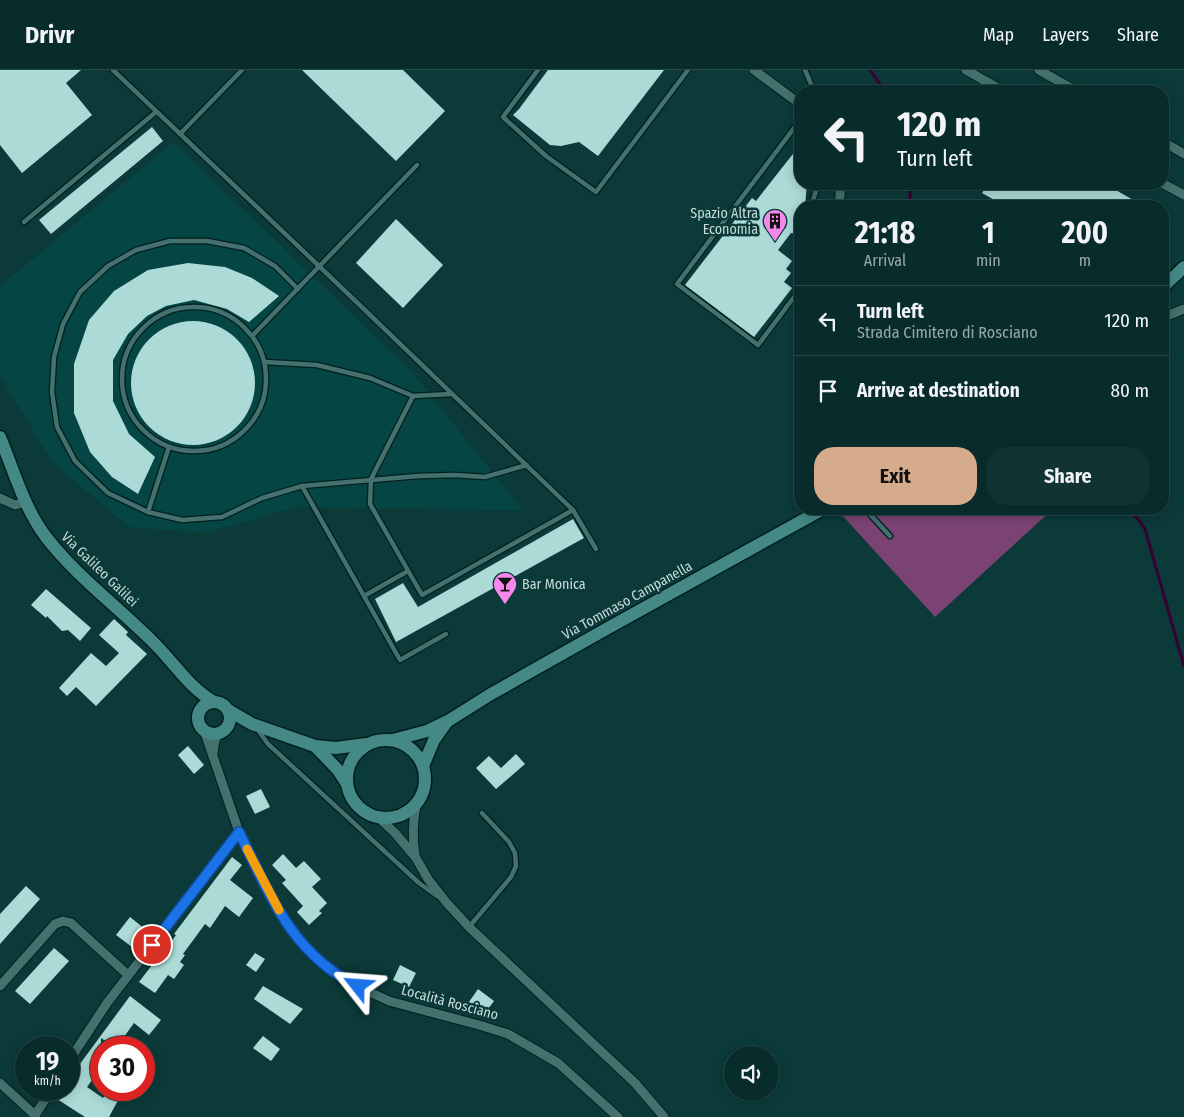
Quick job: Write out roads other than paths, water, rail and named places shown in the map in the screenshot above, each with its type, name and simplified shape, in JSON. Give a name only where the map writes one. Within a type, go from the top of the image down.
[{"type":"main road","points":[[1169,282],[1184,268]]},
{"type":"main road","name":"Via Galileo Galilei","points":[[0,437],[25,502],[46,536],[80,574],[162,650],[193,686]]},
{"type":"main road","name":"Via Tommaso Campanella","points":[[394,740],[427,731],[448,721],[491,694],[616,623],[812,515]]},
{"type":"main road","points":[[193,686],[214,702],[219,703],[252,724],[315,746],[336,748],[369,744]]},
{"type":"main road","points":[[193,686],[200,726],[204,730],[214,734],[223,729],[252,724]]},
{"type":"main road","points":[[198,715],[204,706],[214,702]]},
{"type":"main road","points":[[223,729],[230,720],[228,710]]},
{"type":"main road","name":"Via Tommaso Campanella","points":[[423,766],[434,740],[448,721]]},
{"type":"main road","points":[[394,740],[409,747],[420,759],[426,782],[421,798],[410,811],[395,818],[379,818],[371,816],[358,806],[349,792],[347,776],[352,760],[362,748],[377,741],[394,740]]},
{"type":"main road","points":[[315,746],[338,770],[347,784]]},
{"type":"street","points":[[754,70],[794,100]]},
{"type":"street","points":[[966,70],[992,85]]},
{"type":"street","points":[[1039,70],[1065,85]]},
{"type":"street","points":[[1169,145],[1184,154]]},
{"type":"street","points":[[1169,187],[1184,195]]},
{"type":"street","points":[[1169,315],[1184,309]]},
{"type":"street","points":[[0,498],[14,504],[25,502]]},
{"type":"street","points":[[212,756],[215,740],[223,729]]},
{"type":"street","name":"Località Rosciano","points":[[204,730],[239,832],[282,917],[302,944],[318,961],[342,979],[389,1001],[508,1034],[558,1063],[618,1117]]},
{"type":"street","points":[[416,805],[413,845],[416,858]]},
{"type":"street","points":[[379,818],[395,833],[416,858],[428,879],[469,927],[635,1083],[664,1117]]},
{"type":"street","points":[[80,1044],[128,975],[239,832]]},
{"type":"street","points":[[0,986],[55,924],[63,921],[71,924],[128,975]]},
{"type":"street","points":[[0,1083],[34,1116],[44,1101]]},
{"type":"lane","points":[[113,70],[573,510],[596,549]]},
{"type":"lane","points":[[180,134],[242,70]]},
{"type":"lane","points":[[538,70],[503,117],[546,156],[596,192],[688,70]]},
{"type":"lane","points":[[805,70],[811,85]]},
{"type":"lane","points":[[24,222],[156,112]]},
{"type":"lane","points":[[794,128],[677,284],[758,345],[794,301]]},
{"type":"lane","points":[[252,336],[417,165]]},
{"type":"lane","points":[[298,289],[275,266],[244,248],[207,240],[170,241],[136,250],[108,266],[80,292],[63,324],[54,358],[52,392],[57,427],[75,462],[108,493],[148,512],[182,520],[222,517],[262,498],[302,486],[418,476],[455,475],[485,477],[527,466]]},
{"type":"lane","points":[[199,306],[228,315],[252,336],[265,362],[266,388],[256,416],[233,441],[204,452],[169,447],[141,430],[123,397],[123,360],[139,331],[166,312],[199,306]]},
{"type":"lane","points":[[265,362],[317,365],[370,378],[413,396],[451,394]]},
{"type":"lane","points":[[413,396],[371,479],[370,504],[422,595],[573,510]]},
{"type":"lane","points":[[148,512],[169,447]]},
{"type":"lane","points":[[302,486],[400,660],[446,634]]},
{"type":"lane","points":[[871,515],[890,536]]},
{"type":"lane","points":[[364,596],[408,571]]},
{"type":"lane","points":[[252,724],[268,744],[418,883],[446,902]]},
{"type":"lane","points":[[469,927],[511,877],[516,866],[515,853],[510,842],[482,813]]},
{"type":"waterway","points":[[870,70],[881,85]]},
{"type":"waterway","points":[[910,190],[910,200]]},
{"type":"waterway","points":[[1133,515],[1145,529],[1184,666]]},
{"type":"place","name":"Spazio Altra Economia","points":[[775,242]]},
{"type":"place","name":"Bar Monica","points":[[505,605]]}]
